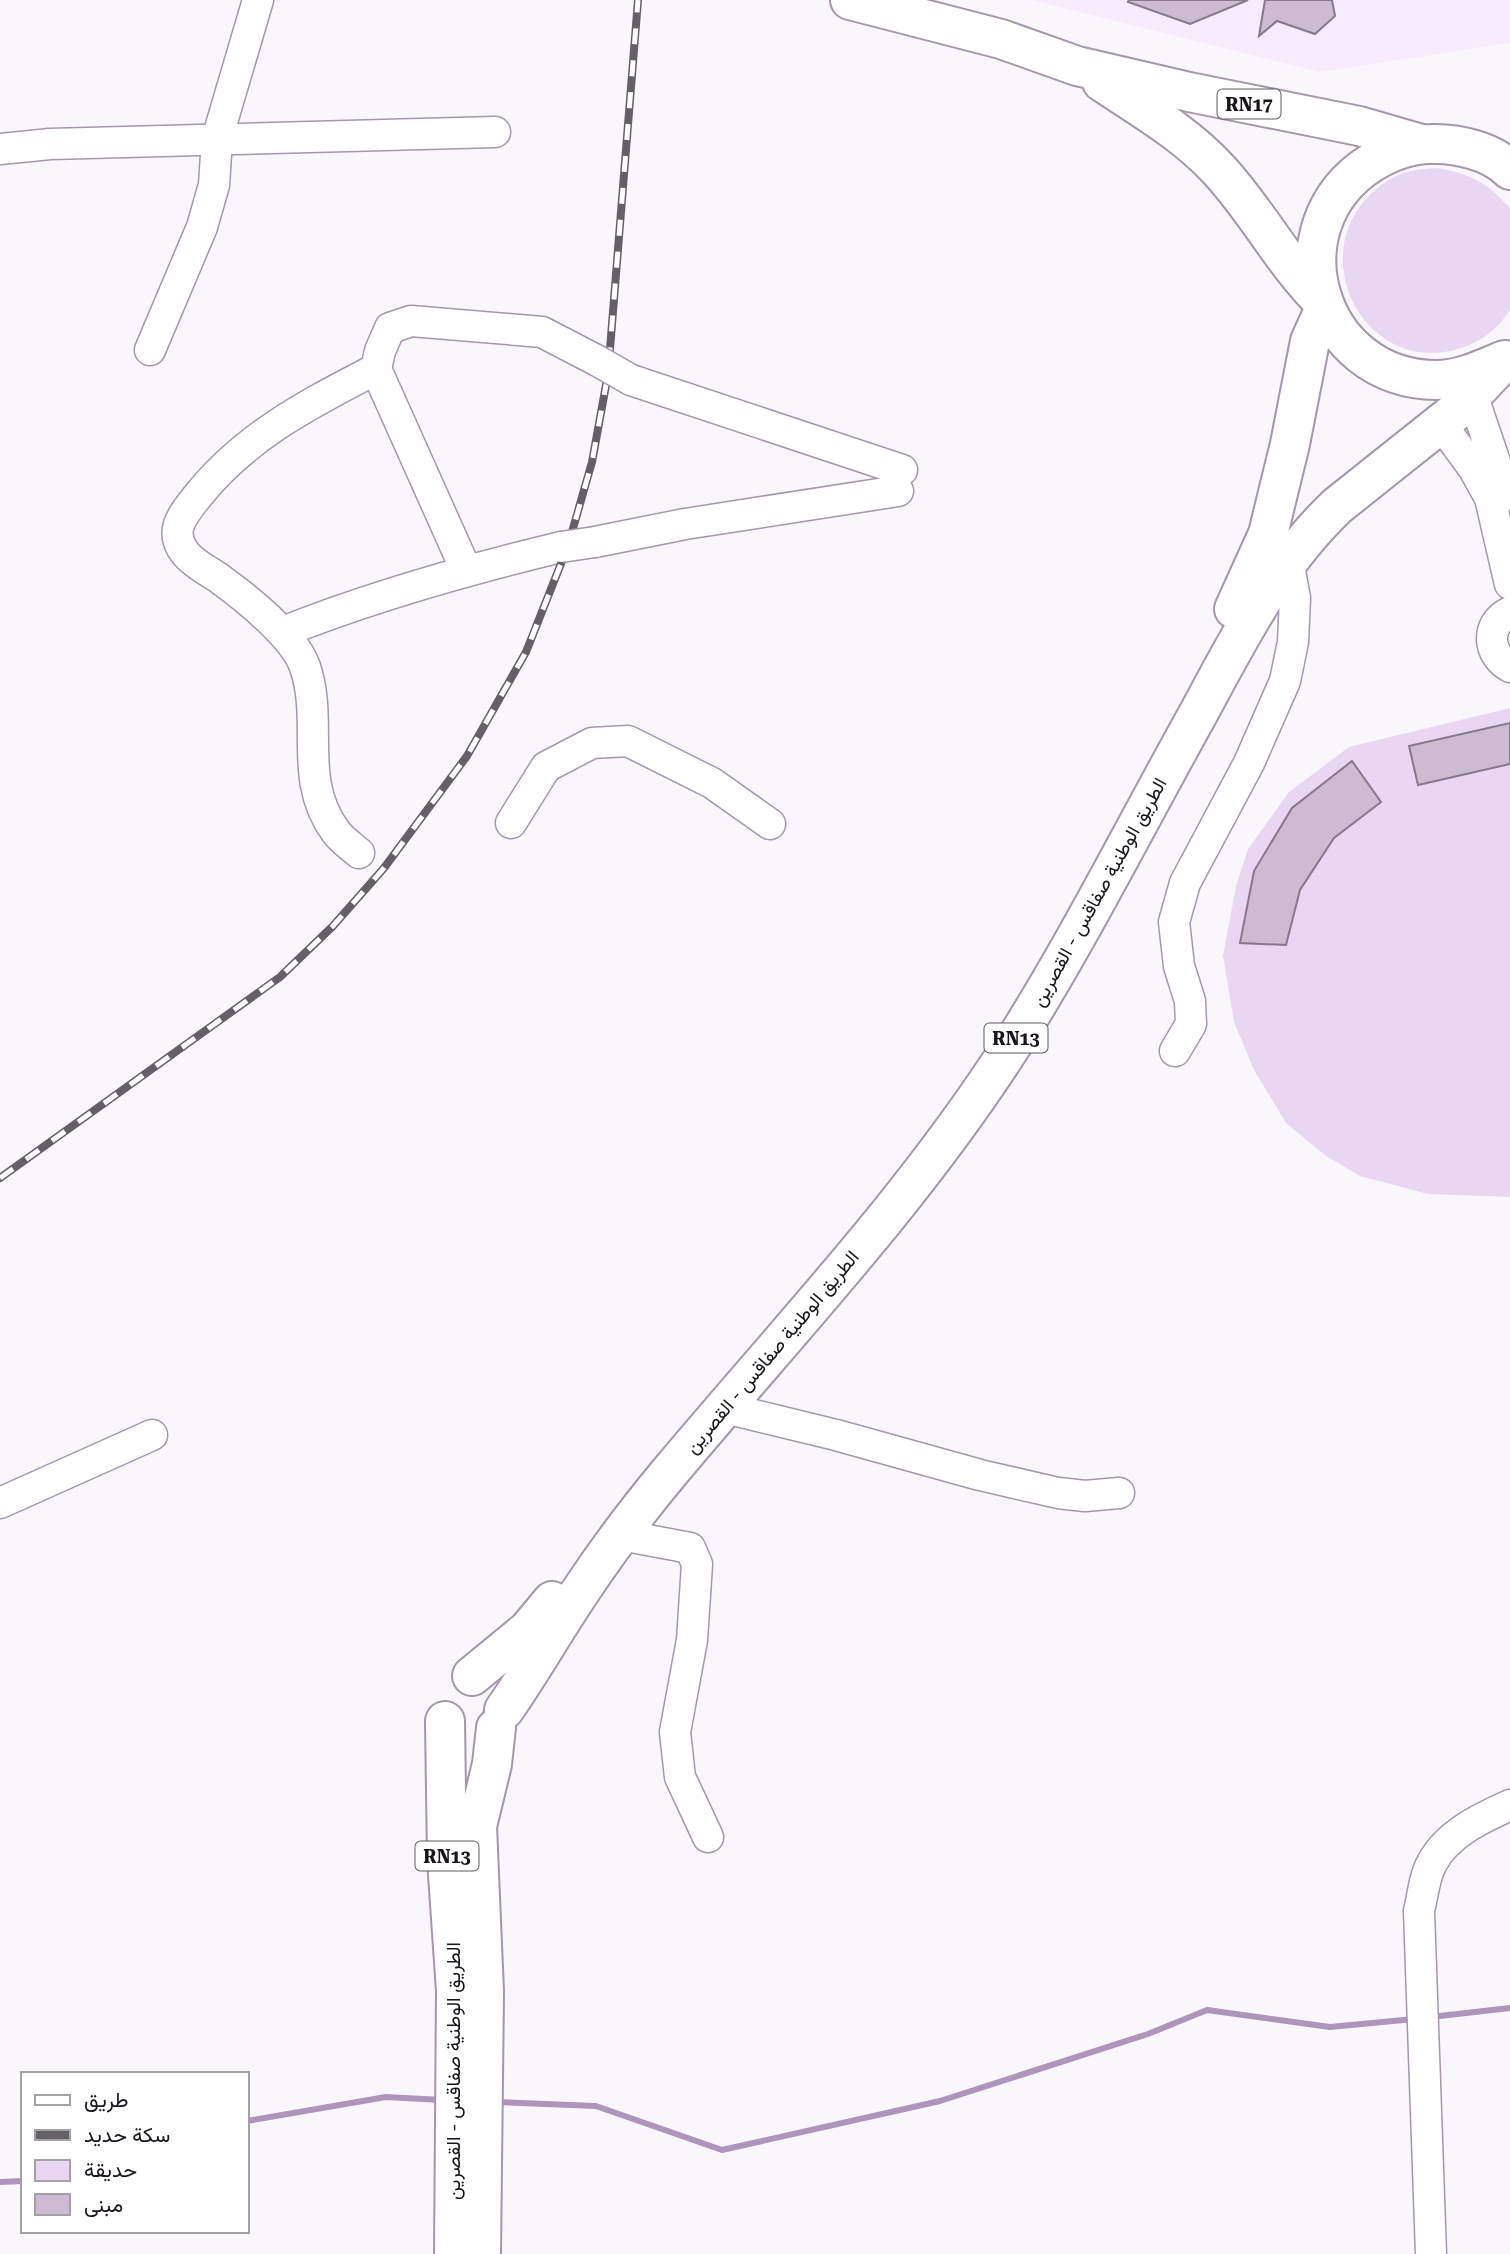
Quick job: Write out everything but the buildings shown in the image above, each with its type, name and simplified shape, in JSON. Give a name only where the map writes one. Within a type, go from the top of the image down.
[{"type":"main road","name":"RN17","points":[[850,0],[1001,39],[1077,66],[1189,92],[1359,126],[1421,144]]},
{"type":"main road","name":"RN17","points":[[1077,66],[1170,126],[1219,170],[1299,278],[1324,305]]},
{"type":"main road","points":[[1508,358],[1472,374],[1437,380],[1401,376],[1370,363],[1343,339],[1324,305],[1316,267],[1320,232],[1334,199],[1357,172],[1387,153],[1421,144],[1446,143],[1470,148],[1510,170]]},
{"type":"main road","points":[[1470,148],[1510,143]]},
{"type":"main road","name":"الطريق الوطنية صفاقس - القصرين","points":[[472,1676],[536,1622],[926,1136],[1010,1016],[1055,943],[1230,617],[1268,534],[1279,496],[1310,341],[1324,305]]},
{"type":"main road","name":"الطريق الوطنية صفاقس - القصرين","points":[[454,2254],[477,1826],[500,1719],[586,1583],[666,1476],[818,1301],[940,1151],[1056,973],[1251,618],[1288,560],[1337,506],[1473,397],[1508,358]]},
{"type":"main road","points":[[445,1721],[450,1730],[468,1738],[488,1735],[500,1719],[503,1699],[499,1690],[482,1678],[472,1676]]},
{"type":"main road","name":"RN13","points":[[445,1721],[442,1711],[446,1692],[462,1678],[472,1676]]},
{"type":"main road","name":"الطريق الوطنية صفاقس - القصرين","points":[[445,1721],[447,1860],[470,1991],[481,2254]]},
{"type":"street","points":[[150,350],[202,227],[214,185],[217,139],[258,0]]},
{"type":"street","points":[[0,149],[217,139],[495,132]]},
{"type":"street","points":[[283,632],[332,613],[466,570],[561,547],[900,481],[631,380],[542,332],[411,321],[390,328],[376,369],[466,570]]},
{"type":"street","points":[[359,853],[337,832],[318,800],[313,770],[311,706],[305,666],[283,632],[186,554],[178,538],[178,520],[239,451],[310,404],[376,369]]},
{"type":"street","points":[[1473,397],[1495,462],[1497,495],[1494,514]]},
{"type":"street","points":[[1441,424],[1483,483],[1494,514],[1510,584]]},
{"type":"street","points":[[1175,1051],[1191,1024],[1190,1001],[1179,966],[1174,922],[1185,883],[1249,763],[1285,681],[1293,642],[1295,598],[1288,560]]},
{"type":"street","points":[[1510,612],[1500,618],[1491,635],[1495,654],[1510,667]]},
{"type":"street","points":[[511,823],[546,767],[592,743],[628,741],[712,783],[770,824]]},
{"type":"street","points":[[725,1408],[1058,1493],[1085,1496],[1119,1493]]},
{"type":"street","points":[[0,1503],[152,1435]]},
{"type":"street","points":[[621,1535],[690,1548],[697,1564],[692,1640],[675,1732],[680,1777],[708,1837]]},
{"type":"street","points":[[1431,2254],[1419,1911],[1432,1863],[1441,1850],[1462,1830],[1510,1805]]},
{"type":"shaded area","points":[[1032,0],[1510,0],[1510,43],[1320,72]]},
{"type":"green space","points":[[1437,168],[1478,180],[1510,208],[1510,310],[1495,329],[1476,342],[1461,348],[1427,353],[1397,346],[1373,329],[1355,306],[1345,277],[1344,247],[1353,218],[1374,191],[1406,172]]},
{"type":"green space","points":[[1510,708],[1510,1197],[1428,1194],[1360,1176],[1326,1156],[1286,1123],[1254,1070],[1234,1022],[1223,956],[1236,886],[1248,849],[1289,792],[1349,747]]},
{"type":"waterway","points":[[1431,2017],[1510,2008]]},
{"type":"waterway","points":[[495,2102],[596,2106],[722,2150],[940,2101],[1148,2034],[1207,2010],[1330,2027],[1414,2019]]},
{"type":"waterway","points":[[248,2121],[386,2097],[442,2100]]},
{"type":"waterway","points":[[0,2182],[21,2181]]},
{"type":"railway","points":[[0,1178],[280,977],[333,926],[384,868],[467,756],[526,652],[568,546],[592,462],[608,374],[638,0]]}]
